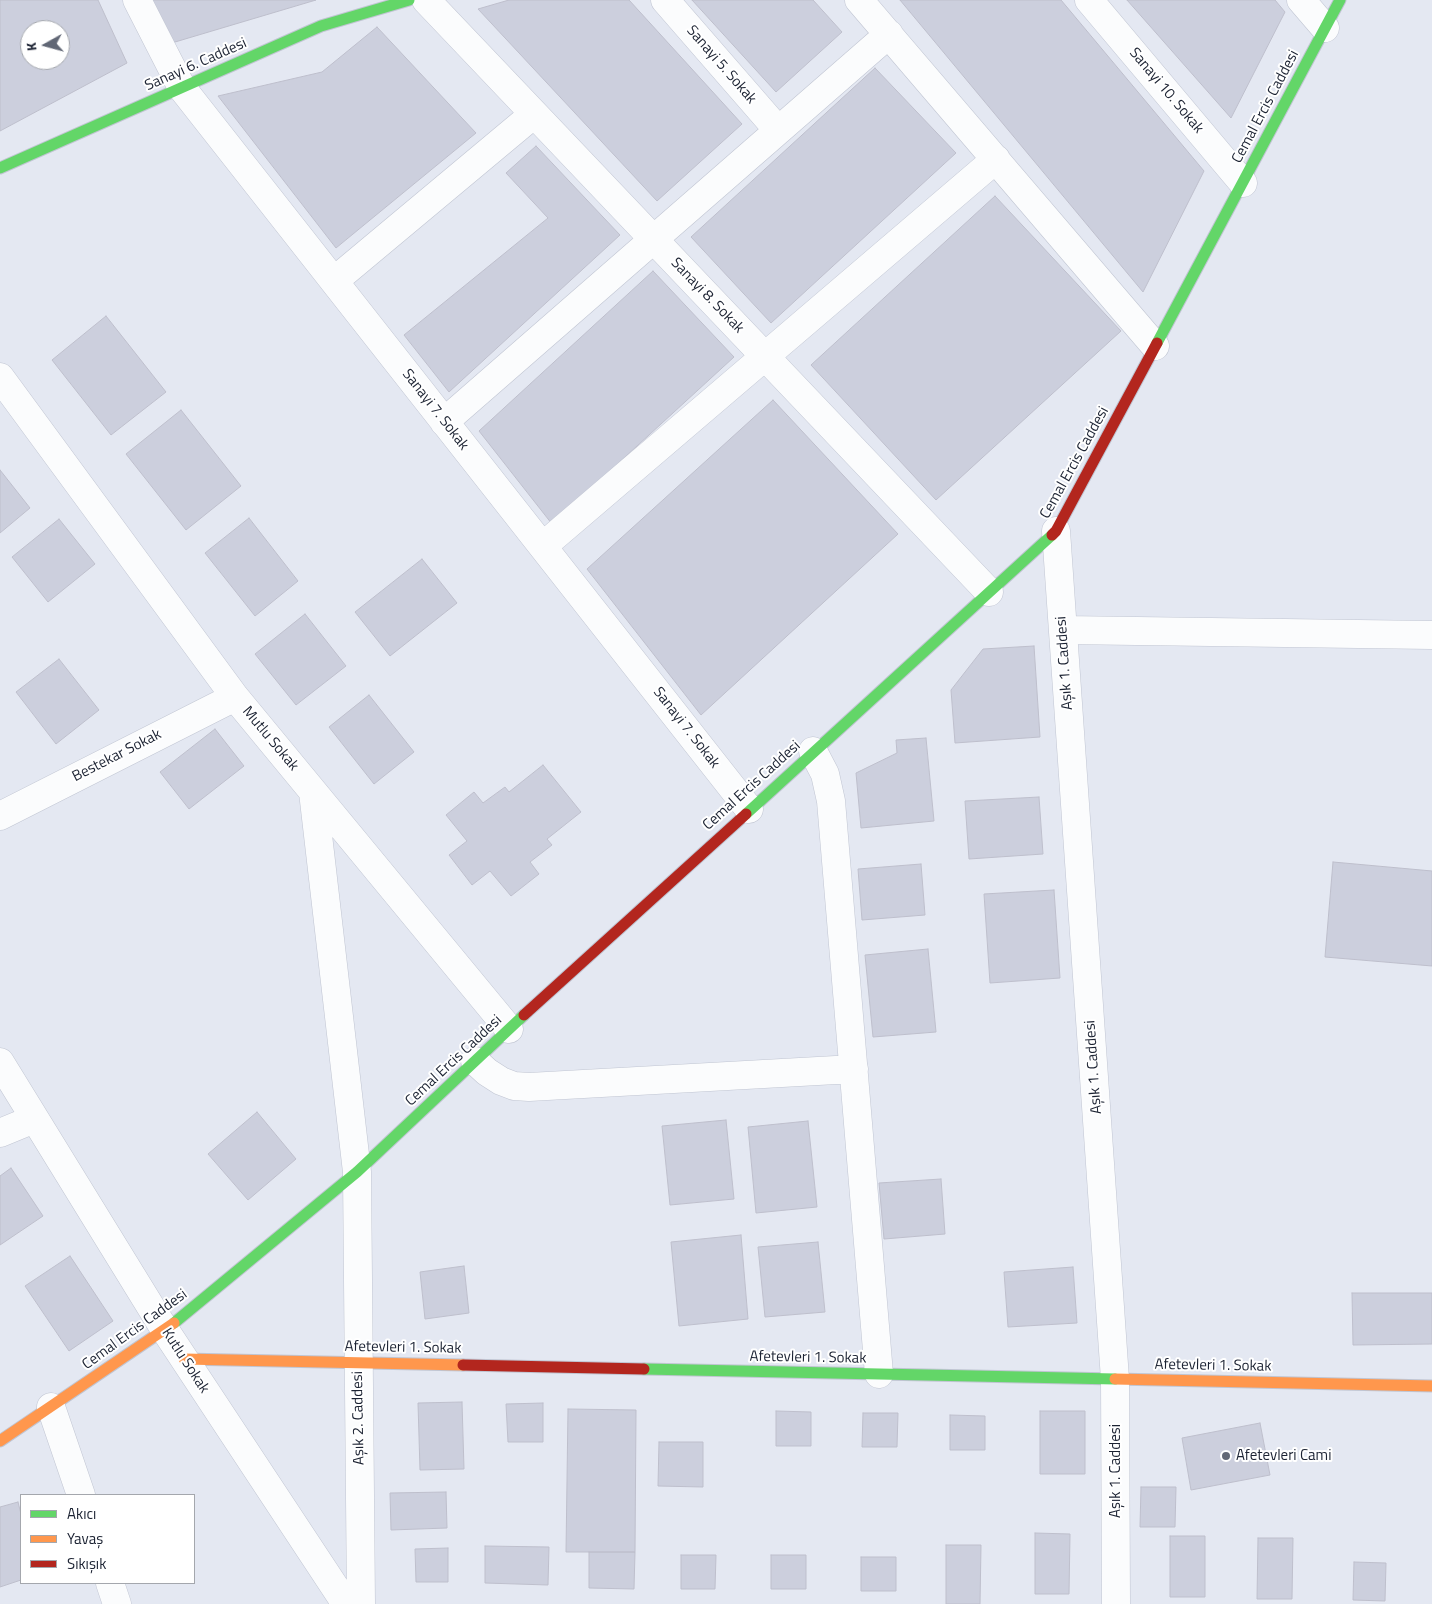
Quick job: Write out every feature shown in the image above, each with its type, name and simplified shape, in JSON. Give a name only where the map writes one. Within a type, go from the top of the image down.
[{"type":"street","name":"Sanayi 7. Sokak","points":[[137,0],[182,88],[749,809]]},
{"type":"street","name":"Sanayi 6. Caddesi","points":[[0,168],[321,26],[409,0]]},
{"type":"street","name":"Sanayi 8. Sokak","points":[[426,0],[989,592]]},
{"type":"street","name":"Sanayi 5. Sokak","points":[[665,0],[778,130]]},
{"type":"street","points":[[859,0],[1155,346]]},
{"type":"street","name":"Sanayi 10. Sokak","points":[[1089,0],[1243,183]]},
{"type":"street","points":[[1301,0],[1325,28]]},
{"type":"street","name":"Cemal Ercis Caddesi","points":[[0,1441],[165,1330],[357,1172],[475,1060],[1056,531],[1340,0]]},
{"type":"street","points":[[444,422],[889,34]]},
{"type":"street","points":[[334,281],[534,114]]},
{"type":"street","points":[[543,546],[996,160]]},
{"type":"street","name":"Mutlu Sokak","points":[[0,377],[235,697],[508,1030]]},
{"type":"street","name":"Aşık 1. Caddesi","points":[[1056,531],[1115,1379],[1116,1604]]},
{"type":"street","points":[[1063,630],[1432,635]]},
{"type":"street","name":"Bestekar Sokak","points":[[0,816],[235,697]]},
{"type":"street","points":[[813,751],[825,774],[831,801],[879,1374]]},
{"type":"street","points":[[313,792],[357,1172]]},
{"type":"street","points":[[475,1060],[486,1072],[500,1081],[514,1086],[529,1087],[854,1069]]},
{"type":"street","name":"Kutlu Sokak","points":[[0,1062],[165,1330],[346,1604]]},
{"type":"street","points":[[0,1133],[34,1119]]},
{"type":"street","name":"Aşık 2. Caddesi","points":[[357,1172],[361,1604]]},
{"type":"street","name":"Afetevleri 1. Sokak","points":[[184,1359],[1432,1386]]},
{"type":"street","points":[[51,1407],[80,1494]]},
{"type":"street","points":[[110,1584],[117,1604]]},
{"type":"building","points":[[0,0],[98,0],[127,63],[0,131]]},
{"type":"building","points":[[144,0],[316,0],[165,45]]},
{"type":"building","points":[[509,0],[629,0],[742,124],[657,201],[478,9]]},
{"type":"building","points":[[692,0],[813,0],[842,32],[776,92]]},
{"type":"building","points":[[900,0],[1061,0],[1204,171],[1143,292]]},
{"type":"building","points":[[1127,0],[1275,0],[1285,12],[1231,118]]},
{"type":"building","points":[[377,27],[476,133],[336,248],[218,96],[322,72]]},
{"type":"building","points":[[875,68],[956,153],[771,323],[691,237]]},
{"type":"building","points":[[536,146],[620,235],[449,392],[404,335],[548,218],[506,173]]},
{"type":"building","points":[[995,196],[1121,331],[936,500],[811,365]]},
{"type":"building","points":[[653,271],[734,357],[552,524],[479,431]]},
{"type":"building","points":[[106,316],[166,392],[111,435],[52,360]]},
{"type":"building","points":[[773,400],[898,534],[701,715],[587,569]]},
{"type":"building","points":[[181,410],[241,486],[186,530],[126,454]]},
{"type":"building","points":[[0,470],[30,508],[0,533]]},
{"type":"building","points":[[249,518],[298,581],[255,616],[205,553]]},
{"type":"building","points":[[59,519],[95,564],[48,602],[12,557]]},
{"type":"building","points":[[422,559],[457,603],[390,656],[355,612]]},
{"type":"building","points":[[305,614],[346,666],[296,705],[255,654]]},
{"type":"building","points":[[1034,646],[1040,737],[955,743],[951,690],[983,649]]},
{"type":"building","points":[[59,659],[99,710],[56,744],[16,692]]},
{"type":"building","points":[[369,695],[414,752],[374,784],[329,727]]},
{"type":"building","points":[[215,729],[244,766],[189,809],[160,772]]},
{"type":"building","points":[[926,738],[934,821],[861,828],[856,773],[897,753],[896,740]]},
{"type":"building","points":[[543,765],[581,812],[547,839],[552,845],[530,862],[539,874],[511,896],[490,871],[472,885],[449,855],[467,841],[446,815],[474,792],[483,803],[505,787],[509,792]]},
{"type":"building","points":[[1039,797],[1043,854],[969,859],[965,801]]},
{"type":"building","points":[[1333,862],[1432,871],[1432,966],[1325,957]]},
{"type":"building","points":[[921,864],[925,915],[862,920],[858,869]]},
{"type":"building","points":[[1054,890],[1060,978],[990,983],[984,894]]},
{"type":"building","points":[[928,949],[936,1032],[873,1037],[865,955]]},
{"type":"building","points":[[257,1112],[296,1159],[248,1200],[208,1154]]},
{"type":"building","points":[[726,1120],[734,1199],[670,1205],[662,1126]]},
{"type":"building","points":[[808,1121],[817,1207],[756,1213],[748,1127]]},
{"type":"building","points":[[11,1168],[43,1216],[0,1245],[0,1176]]},
{"type":"building","points":[[941,1179],[945,1234],[884,1239],[879,1183]]},
{"type":"building","points":[[741,1235],[748,1319],[679,1326],[671,1242]]},
{"type":"building","points":[[818,1242],[825,1312],[765,1317],[758,1247]]},
{"type":"building","points":[[70,1256],[113,1321],[69,1351],[25,1286]]},
{"type":"building","points":[[464,1266],[469,1313],[425,1319],[420,1272]]},
{"type":"building","points":[[1073,1267],[1077,1323],[1008,1327],[1004,1272]]},
{"type":"building","points":[[1352,1293],[1432,1293],[1432,1344],[1353,1345]]},
{"type":"building","points":[[462,1402],[464,1469],[420,1470],[418,1403]]},
{"type":"building","points":[[543,1403],[543,1442],[508,1442],[506,1404]]},
{"type":"building","points":[[568,1409],[636,1410],[635,1552],[566,1552]]},
{"type":"building","points":[[776,1411],[811,1412],[811,1446],[776,1446]]},
{"type":"building","points":[[1040,1411],[1085,1411],[1085,1474],[1040,1474]]},
{"type":"building","points":[[863,1413],[898,1413],[897,1447],[862,1447]]},
{"type":"building","points":[[950,1415],[985,1416],[985,1450],[950,1450]]},
{"type":"building","name":"Afetevleri Cami","points":[[1260,1423],[1270,1475],[1191,1490],[1182,1438]]},
{"type":"building","points":[[659,1442],[703,1442],[703,1487],[658,1486]]},
{"type":"building","points":[[1141,1487],[1176,1487],[1175,1527],[1140,1527]]},
{"type":"building","points":[[446,1492],[447,1528],[391,1530],[390,1493]]},
{"type":"building","points":[[18,1502],[20,1510],[20,1580],[0,1587],[0,1507]]},
{"type":"building","points":[[1035,1533],[1070,1534],[1069,1594],[1035,1594]]},
{"type":"building","points":[[1170,1536],[1205,1536],[1205,1597],[1170,1597]]},
{"type":"building","points":[[1258,1538],[1293,1538],[1292,1599],[1257,1599]]},
{"type":"building","points":[[946,1545],[981,1545],[980,1604],[946,1604]]},
{"type":"building","points":[[485,1546],[549,1547],[548,1585],[485,1583]]},
{"type":"building","points":[[448,1548],[448,1582],[416,1582],[415,1549]]},
{"type":"building","points":[[589,1552],[635,1552],[634,1589],[589,1588]]},
{"type":"building","points":[[681,1555],[716,1555],[715,1589],[681,1589]]},
{"type":"building","points":[[771,1555],[806,1555],[806,1589],[771,1589]]},
{"type":"building","points":[[861,1557],[896,1557],[896,1591],[861,1591]]},
{"type":"building","points":[[1354,1562],[1386,1563],[1385,1601],[1353,1600]]},
{"type":"traffic: fast","points":[[0,168],[321,26],[409,0]]},
{"type":"traffic: fast","points":[[1157,343],[1340,0]]},
{"type":"traffic: fast","points":[[746,814],[1052,535]]},
{"type":"traffic: fast","points":[[174,1323],[357,1172],[524,1015]]},
{"type":"traffic: fast","points":[[644,1369],[1115,1379]]},
{"type":"traffic: slow","points":[[0,1441],[174,1323]]},
{"type":"traffic: slow","points":[[184,1359],[463,1365]]},
{"type":"traffic: slow","points":[[1115,1379],[1432,1386]]},
{"type":"traffic: jam","points":[[1052,535],[1056,531],[1157,343]]},
{"type":"traffic: jam","points":[[524,1015],[746,814]]},
{"type":"traffic: jam","points":[[463,1365],[644,1369]]},
{"type":"place","name":"Afetevleri Cami","points":[[1226,1456]]}]
